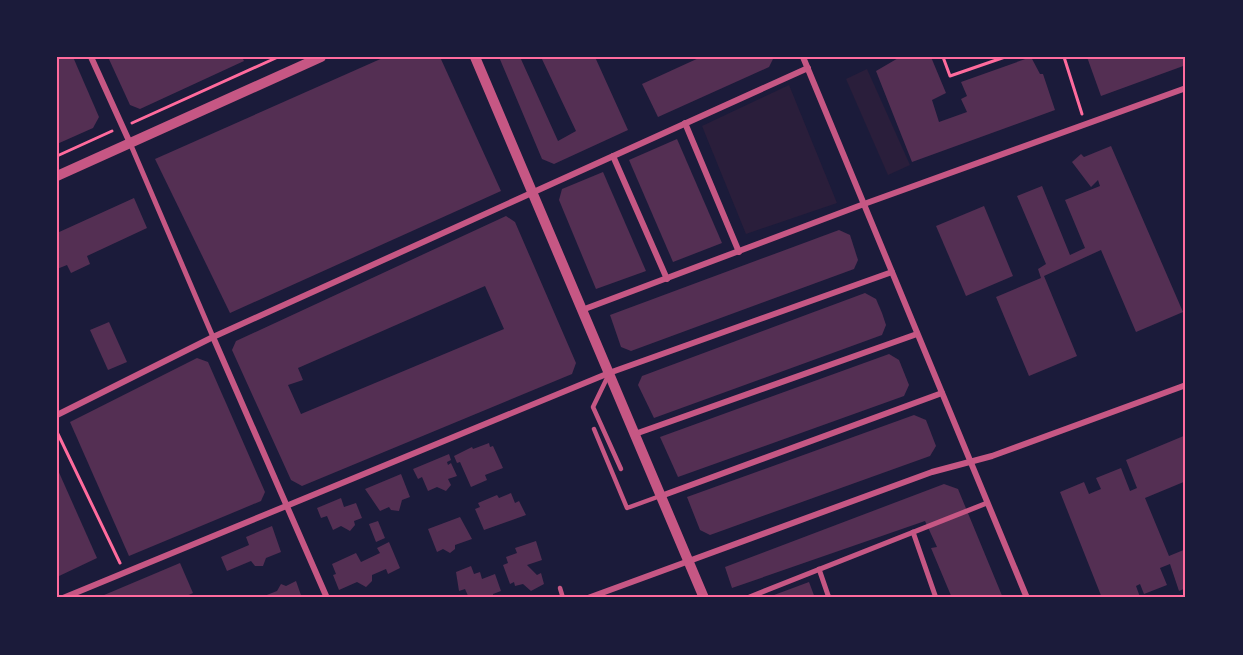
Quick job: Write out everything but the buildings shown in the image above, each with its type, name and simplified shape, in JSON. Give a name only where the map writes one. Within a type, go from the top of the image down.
[{"type":"street","points":[[91,57],[327,598]]},
{"type":"street","points":[[57,176],[321,57]]},
{"type":"street","points":[[475,57],[705,598]]},
{"type":"street","points":[[803,57],[1027,598]]},
{"type":"street","points":[[57,415],[213,337],[808,68]]},
{"type":"street","points":[[582,310],[864,204],[1186,88]]},
{"type":"street","points":[[685,123],[739,252]]},
{"type":"street","points":[[613,156],[667,279]]},
{"type":"street","points":[[63,598],[609,373],[892,272]]},
{"type":"street","points":[[635,434],[917,334]]},
{"type":"street","points":[[588,598],[932,472],[992,456],[1186,385]]},
{"type":"street","points":[[661,496],[942,393]]},
{"type":"street","points":[[747,598],[987,503]]},
{"type":"street","points":[[913,532],[936,598]]},
{"type":"street","points":[[819,569],[829,598]]},
{"type":"lane","points":[[609,373],[593,407],[621,469]]},
{"type":"lane","points":[[594,429],[627,508],[661,496]]},
{"type":"lane","points":[[560,588],[563,598]]},
{"type":"path","points":[[57,156],[278,57]]},
{"type":"path","points":[[943,57],[950,76],[1005,57]]},
{"type":"path","points":[[1064,57],[1086,124]]},
{"type":"path","points":[[57,432],[124,572]]},
{"type":"shaded area","points":[[867,69],[910,165],[888,175],[846,79]]},
{"type":"shaded area","points":[[789,85],[837,203],[746,234],[702,126]]}]
